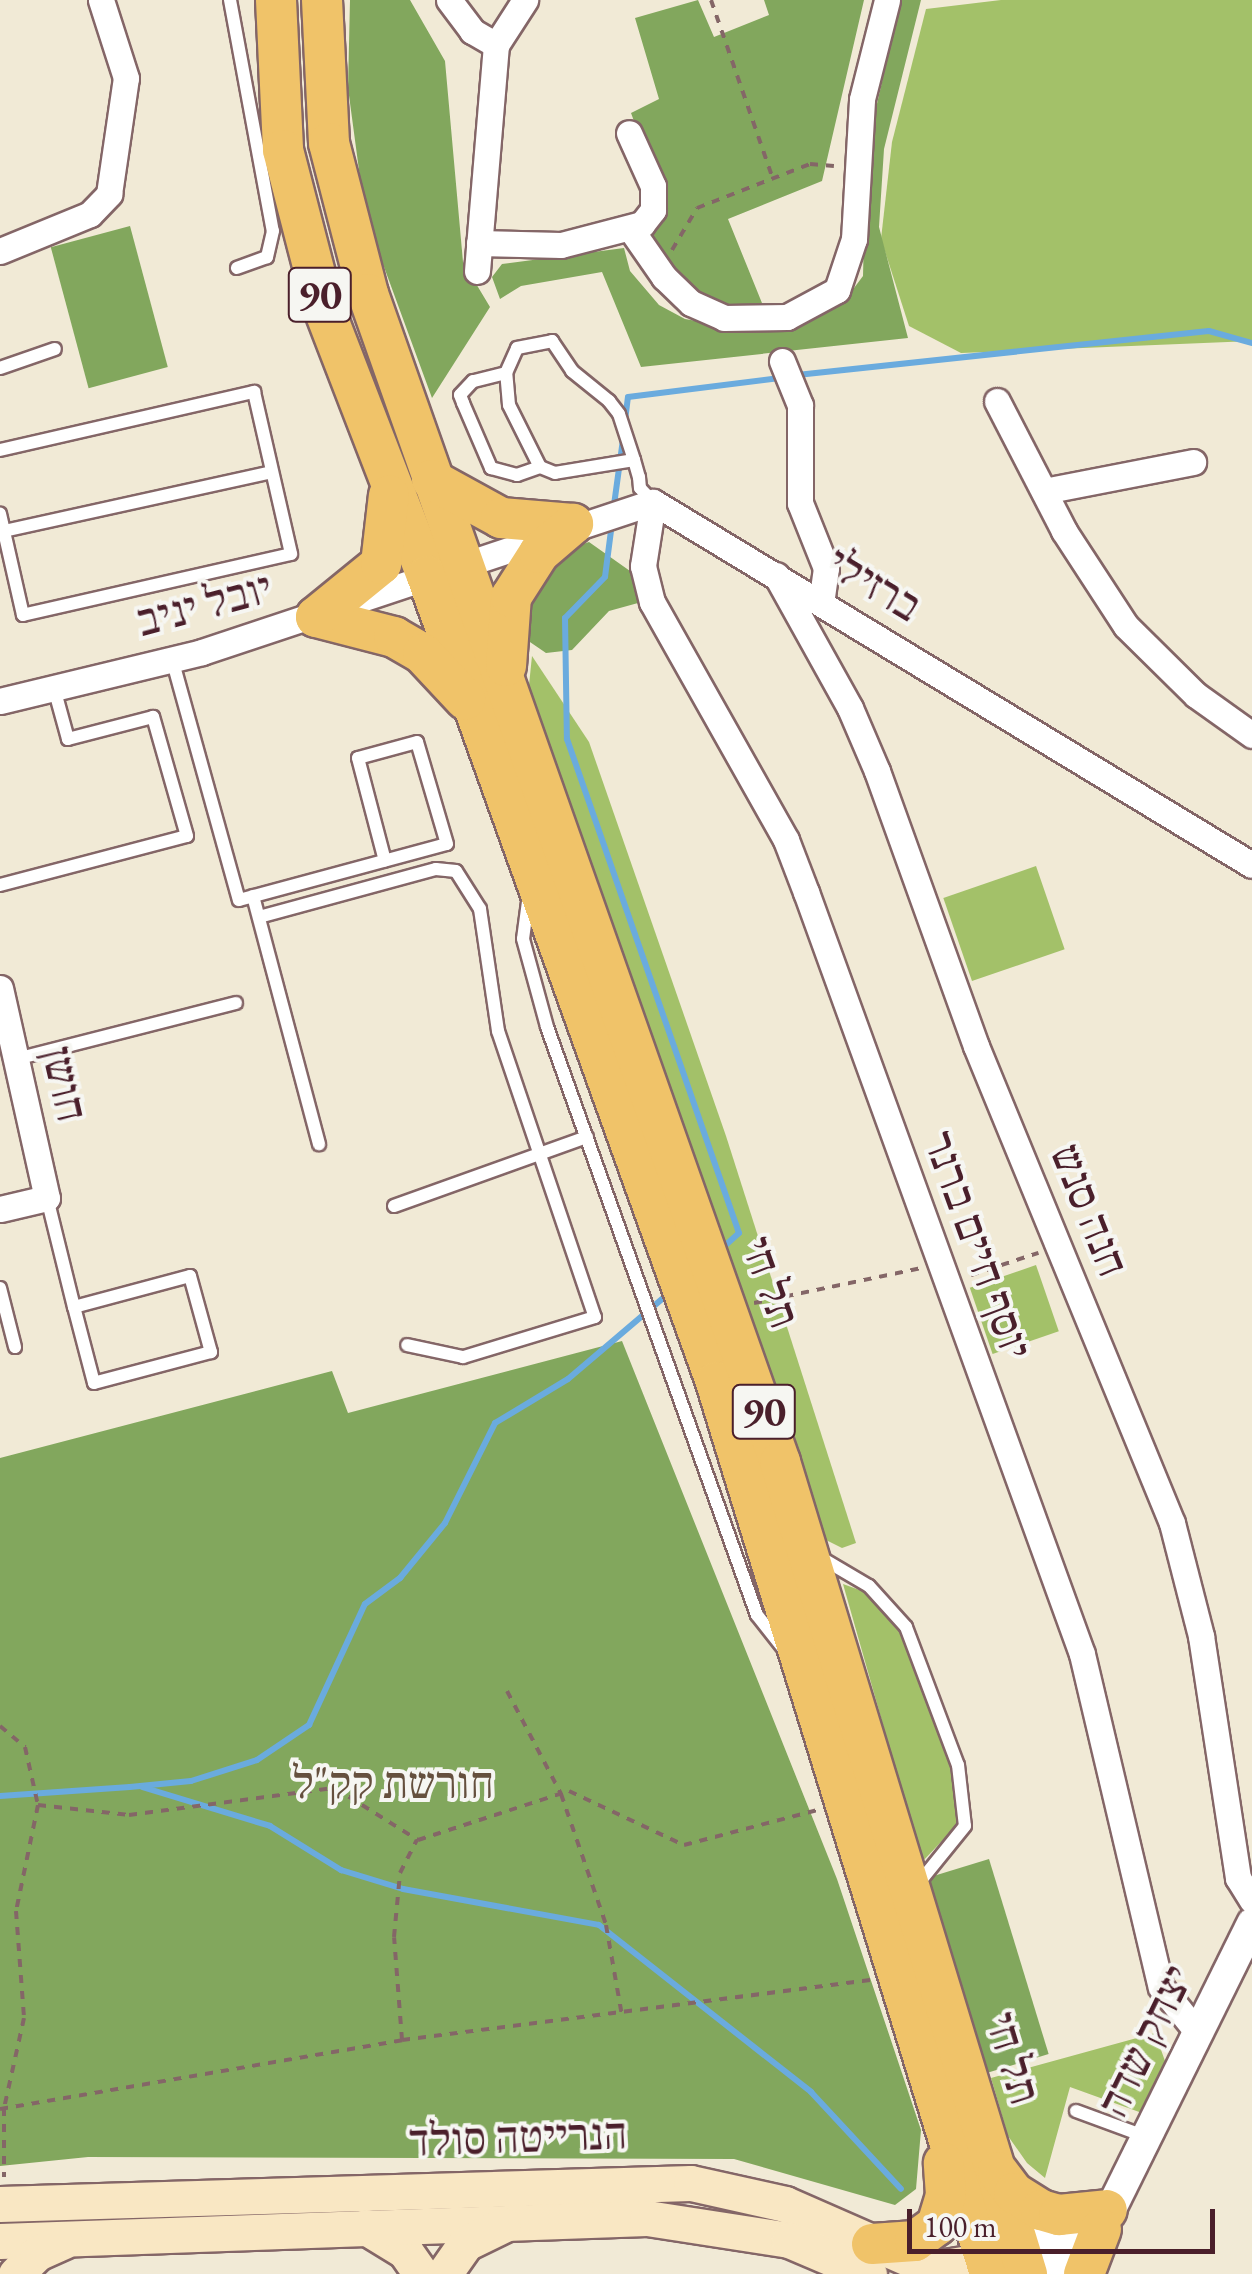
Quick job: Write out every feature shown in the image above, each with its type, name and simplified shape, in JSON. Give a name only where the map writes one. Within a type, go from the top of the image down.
[{"type":"highway","name":"90","points":[[276,0],[277,89],[291,188],[324,309],[389,481],[444,570]]},
{"type":"highway","name":"90","points":[[322,0],[323,86],[336,178],[432,480],[444,570]]},
{"type":"highway","points":[[432,480],[501,518],[573,524]]},
{"type":"highway","points":[[316,618],[381,564],[388,538],[389,481]]},
{"type":"highway","points":[[316,618],[408,646],[492,702],[511,597],[539,553],[573,524]]},
{"type":"highway","name":"תל חי","points":[[444,570],[727,1308],[807,1546],[994,2167],[1012,2267]]},
{"type":"highway","name":"תל חי","points":[[492,702],[532,872],[716,1382],[807,1667],[941,2114],[1012,2267]]},
{"type":"highway","points":[[870,2259],[915,2241],[937,2225],[946,2195],[941,2114]]},
{"type":"highway","points":[[994,2167],[1014,2194],[1041,2210],[1059,2216],[1109,2212],[1084,2274]]},
{"type":"main road","name":"הנרייטה סולד","points":[[8,2203],[691,2183],[785,2204],[870,2259]]},
{"type":"main road","name":"הנרייטה סולד","points":[[0,2241],[512,2222],[686,2220],[813,2261],[870,2259],[933,2269],[1012,2267]]},
{"type":"main road","points":[[444,2274],[466,2244],[512,2222]]},
{"type":"main road","points":[[366,2227],[405,2251],[421,2274]]},
{"type":"main road","points":[[16,2274],[37,2254],[70,2238]]},
{"type":"street","points":[[0,252],[90,214],[109,194],[126,78],[101,0]]},
{"type":"street","points":[[448,0],[472,31],[496,45]]},
{"type":"street","points":[[476,271],[496,45],[524,0]]},
{"type":"street","points":[[630,228],[648,258],[691,303],[724,318],[788,318],[816,307],[847,272],[862,99],[887,0]]},
{"type":"street","points":[[478,243],[561,245],[630,228],[654,210],[653,186],[629,133]]},
{"type":"street","points":[[782,361],[800,405],[800,503],[826,568],[821,602]]},
{"type":"street","points":[[996,401],[1044,492],[1126,626],[1196,695],[1252,734]]},
{"type":"street","points":[[1044,492],[1193,462]]},
{"type":"street","points":[[444,570],[573,524],[653,502]]},
{"type":"street","name":"ברזילי","points":[[653,502],[1252,865]]},
{"type":"street","name":"יוסף חיים ברנר","points":[[653,502],[643,566],[652,602],[786,840],[1082,1654],[1161,1986],[1198,2033]]},
{"type":"street","name":"יובל יניב","points":[[0,702],[316,618],[444,570]]},
{"type":"street","name":"חנה סנש","points":[[776,575],[864,739],[976,1046],[1172,1523],[1201,1636],[1236,1865],[1252,1900]]},
{"type":"street","name":"חושן","points":[[0,988],[47,1198]]},
{"type":"street","points":[[0,1209],[47,1198]]},
{"type":"street","name":"יצחק שדה","points":[[1109,2212],[1252,1922]]},
{"type":"street","points":[[429,2188],[431,2274]]},
{"type":"street","points":[[1012,2267],[1109,2212]]},
{"type":"lane","points":[[230,0],[273,231],[267,257],[237,268]]},
{"type":"lane","points":[[540,467],[509,406],[506,372],[517,348],[552,341],[572,371],[620,414],[640,488],[653,502]]},
{"type":"lane","points":[[0,368],[55,350]]},
{"type":"lane","points":[[506,372],[473,381],[460,395],[491,468],[517,475],[540,467],[554,472],[634,460]]},
{"type":"lane","points":[[0,450],[254,392],[291,554],[23,615],[0,514]]},
{"type":"lane","points":[[4,531],[272,472]]},
{"type":"lane","points":[[172,659],[240,900],[254,896],[384,861],[446,844],[417,742],[358,758],[384,861]]},
{"type":"lane","points":[[0,885],[187,836],[153,717],[68,739],[54,688]]},
{"type":"lane","points":[[259,917],[436,869],[456,870],[480,908],[498,1031],[595,1317],[463,1357],[407,1345]]},
{"type":"lane","points":[[532,872],[523,939],[528,968],[765,1633],[807,1667]]},
{"type":"lane","points":[[254,896],[319,1144]]},
{"type":"lane","points":[[16,1059],[236,1003]]},
{"type":"lane","points":[[394,1206],[587,1137]]},
{"type":"lane","points":[[47,1198],[74,1307],[94,1383],[211,1352],[190,1276],[74,1307]]},
{"type":"lane","points":[[0,1288],[4,1318],[15,1347]]},
{"type":"lane","points":[[807,1546],[892,1606],[926,1670],[950,1737],[966,1826],[924,1872],[912,1895]]},
{"type":"lane","points":[[1076,2111],[1148,2138]]},
{"type":"path","points":[[710,0],[773,178]]},
{"type":"path","points":[[648,258],[672,250],[697,208],[810,164],[856,168]]},
{"type":"path","points":[[727,1308],[944,1273],[1059,1247]]},
{"type":"path","points":[[508,1691],[560,1794],[606,1925],[622,2016]]},
{"type":"path","points":[[0,1726],[25,1747],[38,1805],[16,1911],[24,2018],[2,2108],[4,2189],[8,2203]]},
{"type":"path","points":[[38,1805],[129,1814],[335,1788],[418,1840]]},
{"type":"path","points":[[402,2040],[394,1937],[400,1874],[418,1840],[569,1791],[684,1844],[847,1802]]},
{"type":"path","points":[[2,2108],[402,2040],[622,2016],[899,1976]]},
{"type":"green space","points":[[350,0],[410,0],[445,61],[463,262],[490,307],[432,398],[365,215],[348,88]]},
{"type":"green space","points":[[698,0],[714,37],[769,15],[764,0],[864,0],[822,181],[728,219],[764,308],[739,309],[699,294],[643,240],[657,230],[666,208],[631,113],[659,99],[635,18]]},
{"type":"green space","points":[[901,0],[921,0],[884,149],[879,227],[908,338],[641,367],[602,272],[521,286],[500,299],[492,277],[502,264],[624,248],[630,271],[659,305],[685,319],[754,331],[800,327],[842,304],[863,276],[866,151]]},
{"type":"green space","points":[[1001,0],[1252,0],[1252,341],[961,353],[909,326],[881,239],[892,142],[926,9]]},
{"type":"green space","points":[[130,226],[168,367],[89,388],[51,247]]},
{"type":"green space","points":[[589,542],[630,571],[638,603],[609,611],[572,650],[546,653],[527,640],[530,595],[574,547]]},
{"type":"green space","points":[[532,656],[589,742],[726,1136],[856,1543],[842,1548],[826,1540],[547,742],[529,685]]},
{"type":"green space","points":[[1036,866],[1065,949],[972,981],[943,898]]},
{"type":"green space","points":[[1036,1265],[1059,1331],[993,1354],[970,1288]]},
{"type":"green space","name":"חורשת קק\"ל","points":[[622,1341],[837,1879],[921,2130],[916,2189],[895,2205],[734,2159],[88,2157],[0,2166],[0,1458],[332,1371],[348,1413]]},
{"type":"green space","points":[[843,1584],[865,1592],[900,1631],[950,1766],[958,1824],[922,1862]]},
{"type":"green space","points":[[989,1859],[1049,2054],[987,2073],[928,1878]]},
{"type":"green space","points":[[1155,2033],[1165,2061],[1142,2113],[1070,2087],[1045,2178],[1027,2163],[1008,2136],[991,2078]]},
{"type":"waterway","points":[[797,375],[1209,331],[1252,343]]},
{"type":"waterway","points":[[625,421],[628,397],[780,378]]},
{"type":"waterway","points":[[614,505],[623,439]]},
{"type":"waterway","points":[[612,523],[605,577],[565,618],[567,739],[739,1233],[720,1250]]},
{"type":"waterway","points":[[130,1787],[191,1781],[257,1760],[309,1725],[365,1604],[400,1578],[445,1523],[495,1423],[568,1379],[668,1294]]},
{"type":"waterway","points":[[0,1796],[130,1787]]},
{"type":"waterway","points":[[142,1787],[270,1826],[341,1870],[403,1889],[599,1925],[811,2092],[901,2189]]}]
